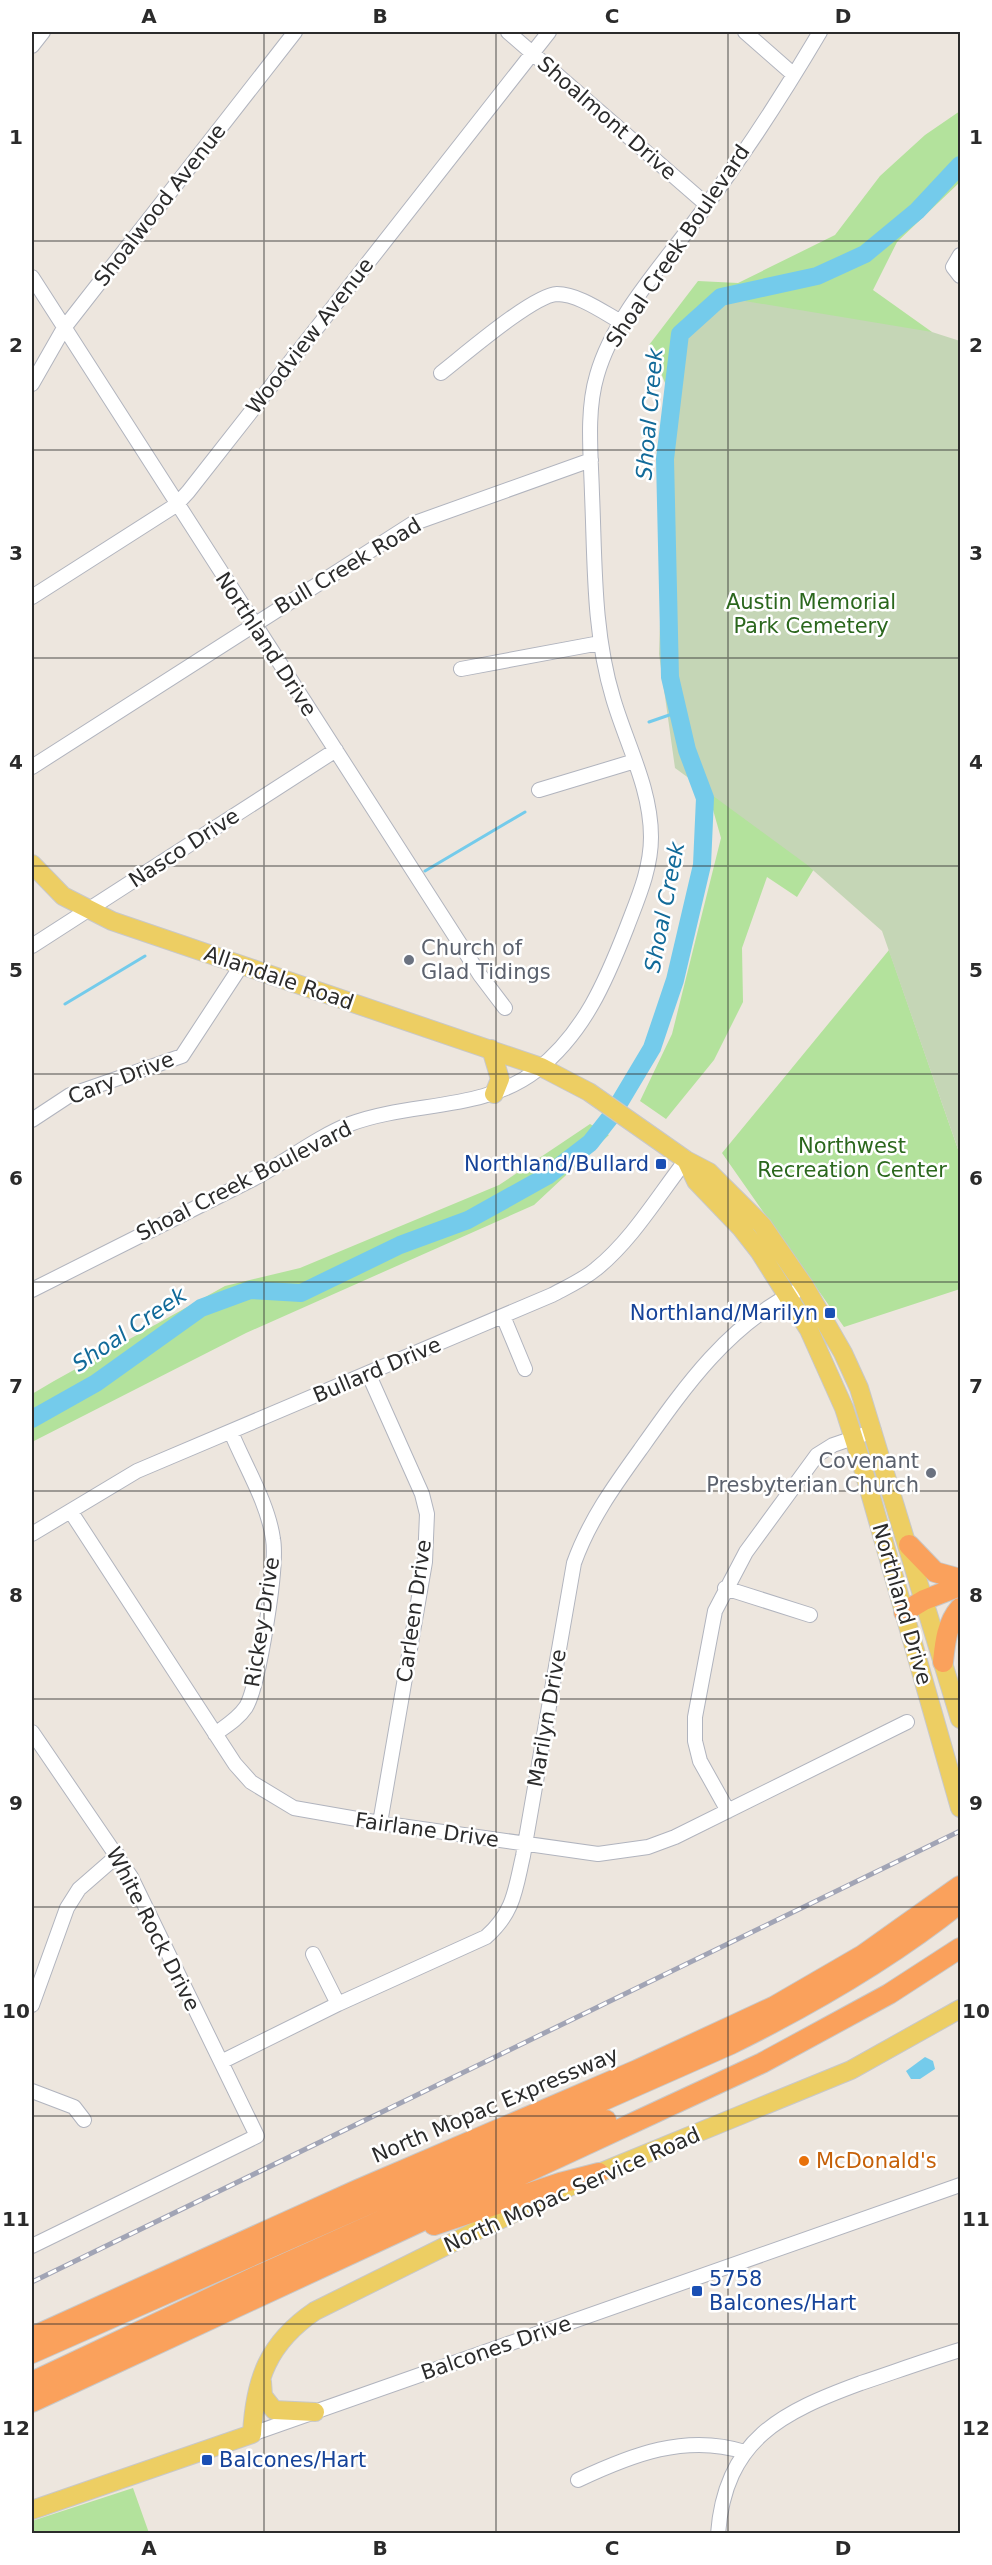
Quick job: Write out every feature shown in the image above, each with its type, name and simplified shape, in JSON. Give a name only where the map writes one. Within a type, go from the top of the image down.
[{"type":"highway","points":[[909,1545],[935,1572],[960,1579]]},
{"type":"highway","points":[[926,1606],[960,1586]]},
{"type":"highway","points":[[904,1612],[926,1606],[960,1602]]},
{"type":"highway","points":[[943,1662],[948,1629],[960,1608]]},
{"type":"highway","name":"North Mopac Expressway","points":[[32,2337],[357,2190],[778,2012],[960,1886]]},
{"type":"highway","points":[[32,2353],[684,2065],[778,2012],[874,1965],[960,1903]]},
{"type":"highway","points":[[32,2382],[257,2276],[752,2055],[862,1997],[958,1942]]},
{"type":"highway","points":[[32,2402],[762,2063],[861,2010],[958,1942]]},
{"type":"highway","points":[[379,2241],[560,2183],[599,2173]]},
{"type":"highway","points":[[203,2260],[356,2210]]},
{"type":"highway","points":[[180,2332],[200,2311],[342,2239]]},
{"type":"main road","name":"Allandale Road","points":[[32,864],[63,896],[87,910],[242,966],[541,1067]]},
{"type":"main road","points":[[490,1049],[500,1079],[494,1094]]},
{"type":"main road","name":"Northland Drive","points":[[541,1067],[589,1092],[686,1160],[696,1181],[796,1291],[843,1353],[874,1431],[960,1719]]},
{"type":"main road","name":"Northland Drive","points":[[796,1291],[853,1437],[960,1808]]},
{"type":"main road","name":"North Mopac Service Road","points":[[252,2434],[255,2394],[270,2356],[285,2337],[315,2311],[599,2173],[820,2085],[892,2048],[960,2009]]},
{"type":"main road","points":[[262,2375],[263,2396],[272,2408],[281,2412],[315,2412]]},
{"type":"main road","name":"Balcones Drive","points":[[32,2510],[252,2434]]},
{"type":"street","points":[[32,46],[43,32]]},
{"type":"street","name":"Shoalwood Avenue","points":[[32,384],[64,328],[295,32]]},
{"type":"street","name":"Shoalmont Drive","points":[[508,32],[707,205]]},
{"type":"street","name":"Woodview Avenue","points":[[32,597],[176,505],[549,32]]},
{"type":"street","points":[[745,32],[794,75]]},
{"type":"street","name":"Shoal Creek Boulevard","points":[[32,1290],[259,1176],[326,1135],[348,1125],[371,1117],[494,1094],[525,1079],[541,1067],[582,1021],[604,988],[641,891],[651,837],[647,799],[612,696],[600,643],[591,460],[591,409],[596,378],[607,345],[621,322],[707,205],[820,32]]},
{"type":"street","points":[[960,255],[953,264],[954,270],[960,276]]},
{"type":"street","name":"Northland Drive","points":[[32,277],[253,625],[480,975],[505,1008]]},
{"type":"street","points":[[441,373],[533,303],[556,294],[576,298],[621,322]]},
{"type":"street","name":"Bull Creek Road","points":[[32,768],[412,524],[591,460]]},
{"type":"street","points":[[461,669],[600,643]]},
{"type":"street","name":"Nasco Drive","points":[[32,946],[336,750]]},
{"type":"street","points":[[539,790],[635,761]]},
{"type":"street","name":"Cary Drive","points":[[32,1120],[70,1095],[182,1056],[242,966]]},
{"type":"street","name":"Bullard Drive","points":[[32,1534],[137,1471],[552,1296],[596,1270],[616,1250],[686,1160]]},
{"type":"street","name":"Marilyn Drive","points":[[221,2062],[338,2004],[486,1937],[503,1922],[513,1903],[526,1844],[574,1563],[583,1537],[598,1509],[695,1373],[745,1324],[796,1291]]},
{"type":"street","points":[[503,1316],[525,1369]]},
{"type":"street","name":"Carleen Drive","points":[[368,1373],[422,1494],[427,1514],[425,1562],[380,1823]]},
{"type":"street","points":[[728,1811],[700,1761],[695,1741],[696,1717],[709,1635],[725,1588],[746,1552],[817,1455],[853,1437],[874,1431]]},
{"type":"street","name":"Rickey Drive","points":[[215,1734],[237,1718],[254,1689],[275,1561],[273,1538],[266,1515],[231,1432]]},
{"type":"street","name":"Fairlane Drive","points":[[71,1512],[215,1734],[251,1782],[294,1808],[380,1823],[597,1854],[623,1853],[666,1840],[907,1722]]},
{"type":"street","points":[[725,1588],[810,1615]]},
{"type":"street","name":"White Rock Drive","points":[[32,1732],[118,1855],[257,2136],[32,2246]]},
{"type":"street","points":[[32,2005],[67,1908],[79,1889],[118,1855]]},
{"type":"street","points":[[313,1954],[338,2004]]},
{"type":"street","points":[[32,2091],[74,2107],[84,2120]]},
{"type":"street","name":"Balcones Drive","points":[[252,2434],[960,2185]]},
{"type":"street","points":[[718,2534],[724,2499],[733,2472],[745,2452],[790,2412],[815,2400],[960,2350]]},
{"type":"street","points":[[578,2480],[619,2461],[654,2450],[696,2444],[723,2445],[745,2452]]},
{"type":"green space","name":"Austin Memorial Park Cemetery","points":[[960,111],[960,182],[897,242],[873,290],[932,332],[900,379],[916,701],[797,897],[767,877],[742,948],[743,1002],[714,1060],[666,1119],[640,1101],[672,1034],[721,838],[685,711],[677,411],[649,345],[698,281],[738,283],[835,235],[880,176],[925,135]]},
{"type":"green space","name":"Austin Memorial Park Cemetery","points":[[721,297],[932,332],[960,341],[960,1155],[882,931],[806,864],[675,768],[659,654],[665,459],[680,334]]},
{"type":"green space","name":"Northwest Recreation Center","points":[[889,950],[960,1155],[960,1289],[844,1327],[722,1153]]},
{"type":"green space","points":[[590,1124],[609,1135],[534,1205],[246,1333],[32,1442],[32,1394],[54,1381],[225,1286],[300,1268],[499,1185]]},
{"type":"green space","points":[[133,2488],[149,2533],[32,2533],[32,2521]]},
{"type":"water","points":[[925,2057],[933,2061],[935,2069],[920,2079],[911,2079],[906,2071]]},
{"type":"waterway","name":"Shoal Creek","points":[[32,1419],[96,1383],[201,1308],[250,1290],[301,1293],[400,1245],[468,1220],[547,1176],[590,1143],[612,1115],[652,1048],[675,980],[702,865],[705,798],[687,750],[670,677],[665,459],[680,334],[721,297],[817,276],[865,254],[917,211],[960,165]]},
{"type":"waterway","points":[[649,722],[678,712]]},
{"type":"waterway","points":[[425,871],[525,812]]},
{"type":"waterway","points":[[65,1004],[145,956]]},
{"type":"railway","points":[[32,2282],[960,1831]]},
{"type":"place","name":"Church of Glad Tidings","points":[[409,960]]},
{"type":"place","name":"Northland/Bullard","points":[[661,1164]]},
{"type":"place","name":"Northland/Marilyn","points":[[830,1313]]},
{"type":"place","name":"Covenant Presbyterian Church","points":[[931,1473]]},
{"type":"place","name":"McDonald's","points":[[804,2161]]},
{"type":"place","name":"5758 Balcones/Hart","points":[[697,2291]]},
{"type":"place","name":"Balcones/Hart","points":[[207,2460]]}]
